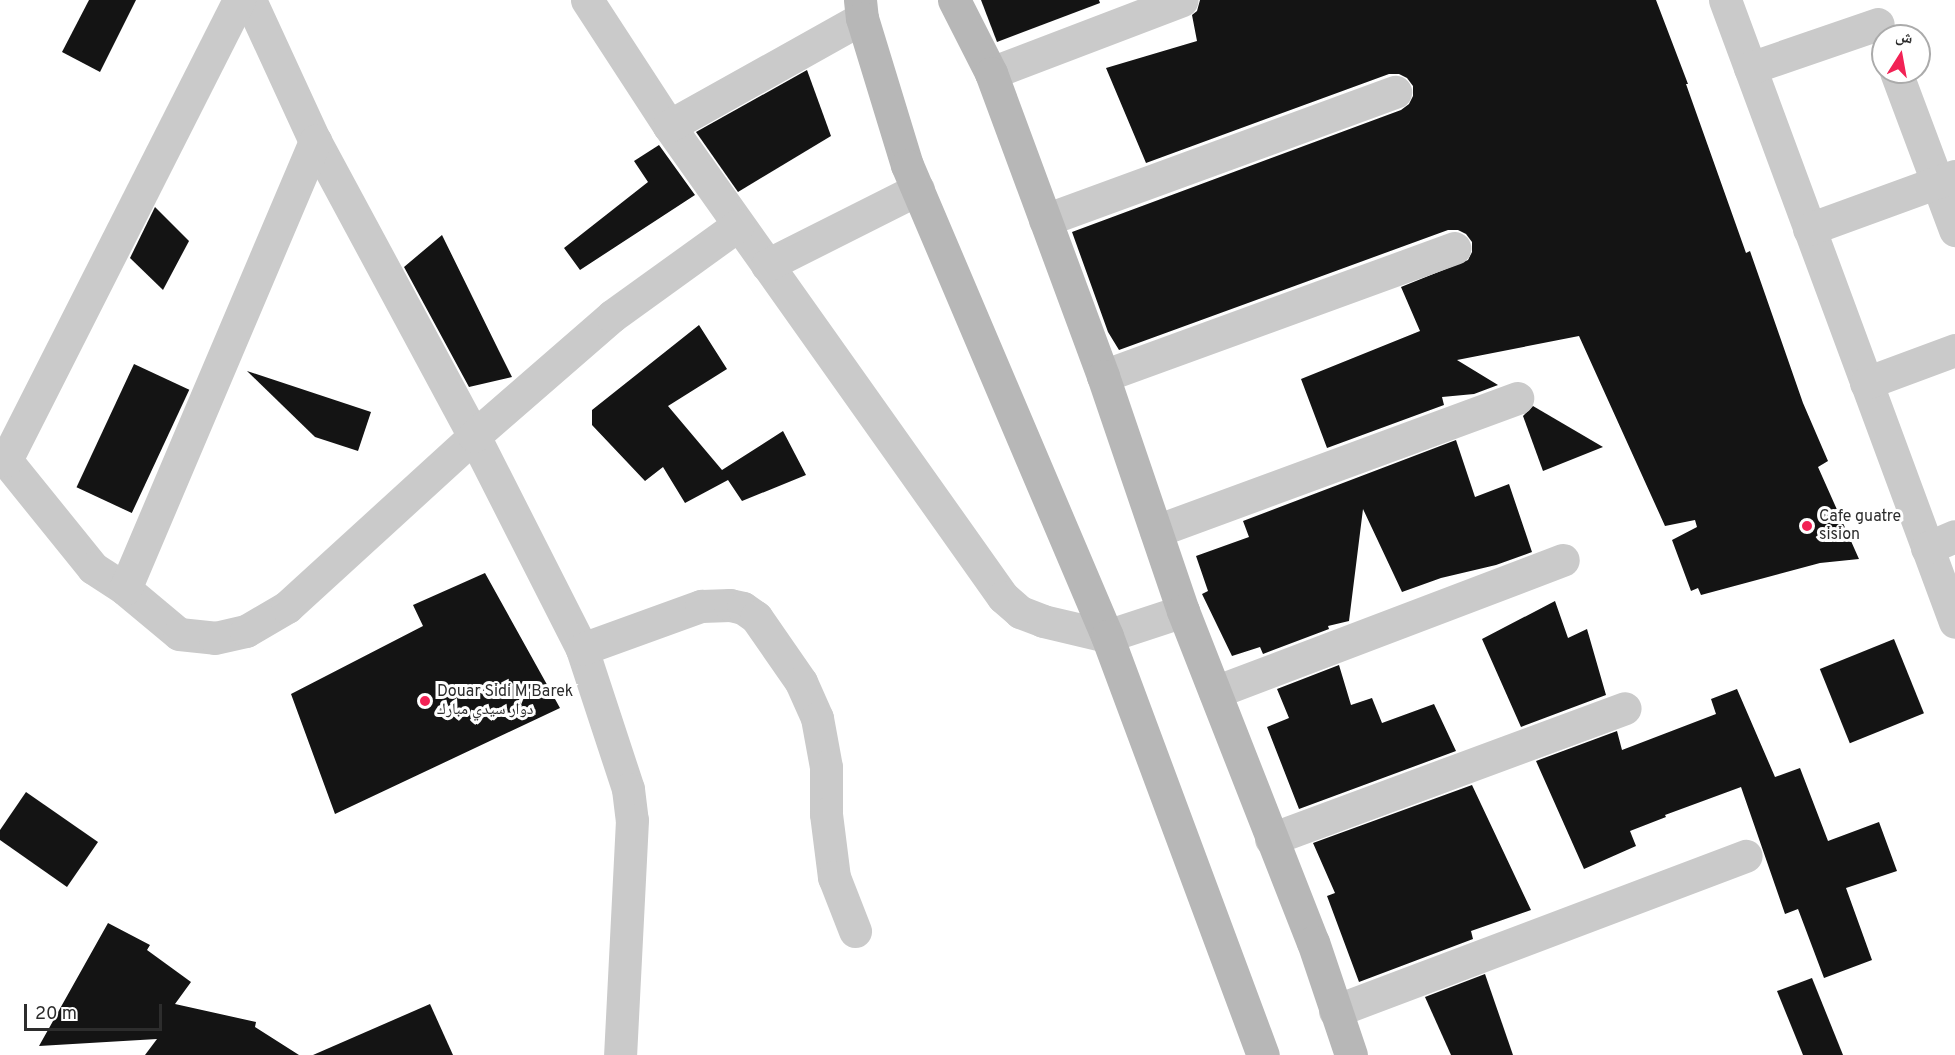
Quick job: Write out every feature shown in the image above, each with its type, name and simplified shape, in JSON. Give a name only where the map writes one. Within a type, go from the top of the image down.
[{"type":"street","points":[[239,0],[3,456],[47,514],[93,568],[125,589],[179,634],[215,639],[246,631],[287,607],[474,436],[612,316],[738,225]]},
{"type":"street","points":[[250,0],[315,141],[474,436],[582,649],[628,789],[632,820],[620,1055]]},
{"type":"street","points":[[587,0],[669,126],[1003,597],[1020,612],[1043,621],[1107,636],[1183,611]]},
{"type":"street","points":[[954,0],[991,73],[1103,376],[1183,611],[1313,942],[1351,1055]]},
{"type":"street","points":[[991,73],[1182,0]]},
{"type":"street","points":[[1725,0],[1866,383],[1941,542],[1955,622]]},
{"type":"street","points":[[669,126],[861,9],[907,165],[1107,636],[1263,1055]]},
{"type":"street","points":[[1750,68],[1877,21]]},
{"type":"street","points":[[1902,84],[1946,179],[1955,230]]},
{"type":"street","points":[[1045,220],[1395,92]]},
{"type":"street","points":[[125,589],[315,141]]},
{"type":"street","points":[[1809,229],[1946,179]]},
{"type":"street","points":[[767,265],[918,189]]},
{"type":"street","points":[[1103,376],[1454,248]]},
{"type":"street","points":[[1866,383],[1955,350]]},
{"type":"street","points":[[1156,531],[1518,398]]},
{"type":"street","points":[[1215,692],[1563,560]]},
{"type":"street","points":[[582,649],[701,606],[730,605],[743,608],[756,617],[801,682],[817,718],[826,767],[828,837],[834,877],[855,931]]},
{"type":"street","points":[[1271,839],[1625,708]]},
{"type":"street","points":[[1335,1011],[1746,856]]},
{"type":"building","points":[[89,0],[136,0],[100,72],[62,52]]},
{"type":"building","points":[[981,0],[1099,0],[1100,3],[997,42]]},
{"type":"building","points":[[1200,0],[1656,0],[1688,84],[1686,84],[1746,253],[1750,251],[1803,403],[1828,461],[1818,467],[1859,559],[1820,563],[1701,595],[1698,588],[1691,591],[1672,540],[1697,527],[1695,520],[1665,526],[1579,336],[1457,360],[1498,385],[1474,394],[1442,397],[1444,405],[1327,448],[1301,379],[1420,331],[1401,287],[1468,260],[1472,252],[1472,242],[1466,234],[1458,230],[1448,230],[1119,350],[1108,332],[1072,232],[1401,110],[1409,104],[1413,96],[1413,86],[1407,78],[1399,74],[1389,74],[1146,163],[1106,68],[1197,41],[1192,15],[1197,11]]},
{"type":"building","points":[[807,70],[831,136],[738,192],[696,132]]},
{"type":"building","points":[[659,145],[695,195],[580,270],[564,248],[648,182],[634,161]]},
{"type":"building","points":[[155,207],[189,241],[163,290],[130,258]]},
{"type":"building","points":[[442,235],[512,377],[469,387],[404,267]]},
{"type":"building","points":[[699,325],[727,369],[668,406],[722,470],[783,431],[806,475],[742,501],[728,480],[685,503],[663,467],[645,481],[592,425],[592,410]]},
{"type":"building","points":[[134,364],[189,390],[132,513],[77,487]]},
{"type":"building","points":[[247,371],[371,412],[358,451],[315,437]]},
{"type":"building","points":[[1533,406],[1603,447],[1543,471],[1523,416]]},
{"type":"building","points":[[1456,440],[1475,497],[1509,484],[1532,552],[1496,565],[1441,578],[1402,592],[1363,509],[1349,621],[1328,626],[1329,629],[1263,654],[1260,647],[1232,656],[1202,594],[1208,591],[1196,556],[1249,537],[1243,521]]},
{"type":"building","name":"Douar Sidi M'Barek دوار سيدي مبارك","points":[[485,573],[560,708],[335,814],[291,694],[423,626],[413,605]]},
{"type":"building","points":[[1555,601],[1568,638],[1587,629],[1606,695],[1521,727],[1482,639]]},
{"type":"building","points":[[1894,639],[1924,713],[1850,743],[1820,669]]},
{"type":"building","points":[[1339,665],[1351,705],[1372,698],[1382,723],[1434,704],[1456,751],[1299,809],[1267,727],[1289,718],[1277,689]]},
{"type":"building","points":[[1737,689],[1775,777],[1800,768],[1828,841],[1879,822],[1897,871],[1846,888],[1872,960],[1824,978],[1798,909],[1785,914],[1741,787],[1665,815],[1666,817],[1630,831],[1636,846],[1584,869],[1536,761],[1617,731],[1622,750],[1716,714],[1711,699]]},
{"type":"building","points":[[1472,785],[1531,910],[1471,931],[1473,939],[1359,982],[1327,896],[1335,893],[1313,843]]},
{"type":"building","points":[[26,792],[98,842],[67,887],[0,840],[0,830]]},
{"type":"building","points":[[108,923],[150,945],[147,950],[191,982],[175,1004],[256,1022],[255,1027],[299,1055],[145,1055],[157,1039],[39,1046]]},
{"type":"building","points":[[1485,974],[1513,1055],[1451,1055],[1425,997]]},
{"type":"building","points":[[1812,978],[1843,1055],[1803,1055],[1777,991]]},
{"type":"building","points":[[430,1004],[453,1055],[313,1055]]},
{"type":"place","name":"Cafe guatre sision","points":[[1807,526]]},
{"type":"place","name":"Douar Sidi M'Barek دوار سيدي مبارك","points":[[425,701]]}]
